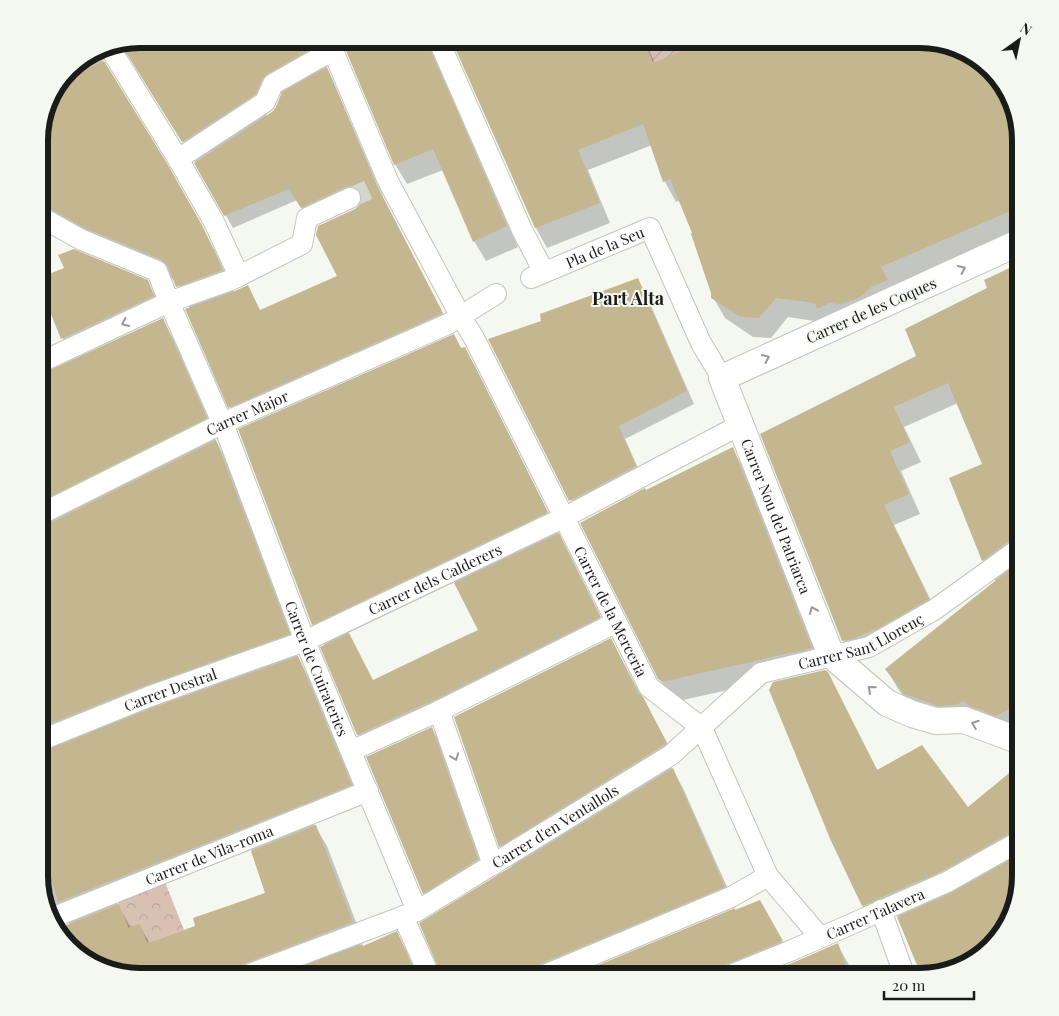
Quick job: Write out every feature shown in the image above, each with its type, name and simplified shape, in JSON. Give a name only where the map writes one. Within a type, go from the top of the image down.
[{"type":"street","points":[[178,158],[266,102],[273,84],[324,48]]},
{"type":"street","name":"Carrer de la Merceria","points":[[332,48],[385,183],[474,338],[649,687],[702,728],[768,876],[820,937]]},
{"type":"street","name":"Pla de la Seu","points":[[442,48],[522,230],[538,275],[650,228],[702,343],[722,378]]},
{"type":"street","points":[[113,52],[178,158],[214,222],[235,278]]},
{"type":"street","points":[[48,359],[169,302],[235,278],[302,244],[307,218],[350,198]]},
{"type":"street","name":"Carrer de Cuirateries","points":[[48,221],[80,239],[157,271],[223,423],[305,641],[368,791],[427,968]]},
{"type":"street","name":"Carrer de les Coques","points":[[722,378],[1011,246]]},
{"type":"street","name":"Carrer Major","points":[[48,511],[223,423],[461,317],[496,294]]},
{"type":"street","name":"Carrer Nou del Patriarca","points":[[722,378],[831,655]]},
{"type":"street","name":"Carrer dels Calderers","points":[[305,641],[563,518],[740,425]]},
{"type":"street","name":"Carrer Sant Llorenç","points":[[702,728],[761,673],[869,647],[934,610],[1012,554]]},
{"type":"street","points":[[351,751],[439,711],[616,623]]},
{"type":"street","name":"Carrer Destral","points":[[48,737],[148,697],[305,641]]},
{"type":"street","points":[[831,655],[887,703],[912,714],[936,721],[964,720],[1012,738]]},
{"type":"street","points":[[439,711],[494,865]]},
{"type":"street","name":"Carrer d'en Ventallols","points":[[266,968],[410,914],[494,865],[671,755],[702,728]]},
{"type":"street","name":"Carrer de Vila-roma","points":[[57,916],[368,791]]},
{"type":"street","name":"Carrer Talavera","points":[[747,968],[947,882],[1012,846]]},
{"type":"street","points":[[561,968],[730,897],[768,876]]},
{"type":"street","points":[[882,910],[902,968]]},
{"type":"green space","points":[[647,48],[719,48],[719,49],[653,63]]},
{"type":"green space","points":[[165,882],[184,930],[147,943],[140,925],[128,928],[117,899]]},
{"type":"building","points":[[313,48],[267,74],[262,79],[256,94],[182,142],[124,49]]},
{"type":"building","points":[[345,48],[430,48],[507,226],[473,242],[433,149],[394,165]]},
{"type":"building","points":[[455,48],[647,48],[653,63],[689,48],[931,48],[955,55],[971,63],[985,74],[996,88],[1004,104],[1011,128],[1011,211],[881,267],[888,280],[871,287],[856,299],[839,304],[829,303],[817,309],[815,303],[776,298],[759,318],[741,317],[711,298],[692,233],[670,179],[663,182],[643,124],[578,150],[600,203],[535,228]]},
{"type":"building","points":[[104,61],[168,165],[203,227],[223,270],[176,287],[168,266],[162,260],[85,228],[48,208],[48,128],[55,104],[63,88],[74,74]]},
{"type":"building","points":[[327,67],[377,186],[443,313],[228,408],[185,309],[248,285],[260,310],[337,276],[316,235],[318,226],[355,209],[362,199],[357,189],[351,186],[345,187],[301,208],[289,189],[224,216],[194,163],[272,112],[282,92]]},
{"type":"building","points":[[74,249],[148,280],[154,296],[61,339],[48,307],[48,274],[64,268],[58,255]]},
{"type":"building","points":[[1011,267],[1012,539],[982,561],[949,478],[982,464],[948,383],[894,407],[910,442],[890,451],[909,494],[884,505],[929,599],[879,628],[842,641],[760,434],[916,356],[905,329],[987,288],[984,280]]},
{"type":"building","points":[[638,278],[687,391],[619,426],[636,466],[569,501],[488,339],[541,321],[540,314]]},
{"type":"building","points":[[163,318],[207,418],[48,498],[48,371]]},
{"type":"building","points":[[454,334],[461,348],[465,347],[548,512],[312,625],[238,429]]},
{"type":"building","points":[[216,440],[290,634],[144,686],[48,724],[48,524]]},
{"type":"building","points":[[733,447],[812,648],[662,682],[658,679],[580,523],[645,488],[646,490]]},
{"type":"building","points":[[559,533],[601,617],[434,700],[357,735],[320,647],[349,633],[373,680],[478,630],[454,583]]},
{"type":"building","points":[[1012,568],[1012,707],[996,716],[970,706],[964,701],[956,705],[938,706],[904,694],[885,669]]},
{"type":"building","points":[[611,638],[638,692],[643,697],[667,743],[499,847],[454,717]]},
{"type":"building","points":[[298,656],[352,785],[58,902],[48,869],[48,749],[152,708]]},
{"type":"building","points":[[825,670],[828,672],[877,770],[922,745],[968,807],[1012,771],[1012,832],[942,871],[862,906],[831,841],[769,690],[773,682]]},
{"type":"building","points":[[432,727],[478,859],[423,894],[366,757]]},
{"type":"building","points":[[673,768],[725,887],[532,968],[438,968],[419,923]]},
{"type":"building","points":[[316,825],[353,922],[233,968],[122,967],[88,953],[74,942],[65,930],[64,926],[119,904],[128,928],[140,924],[147,943],[195,926],[193,918],[265,893],[251,851]]},
{"type":"building","points":[[1012,859],[1010,894],[996,928],[985,942],[971,953],[955,961],[937,967],[918,968],[897,917],[953,892]]},
{"type":"building","points":[[760,900],[783,941],[719,968],[592,968],[735,908],[735,910]]},
{"type":"building","points":[[397,931],[413,968],[298,968],[362,944],[363,946]]},
{"type":"building","points":[[838,943],[847,968],[780,968]]},
{"type":"tunnel","points":[[350,198],[381,184]]},
{"type":"district","name":"Part Alta","points":[[628,298]]}]
